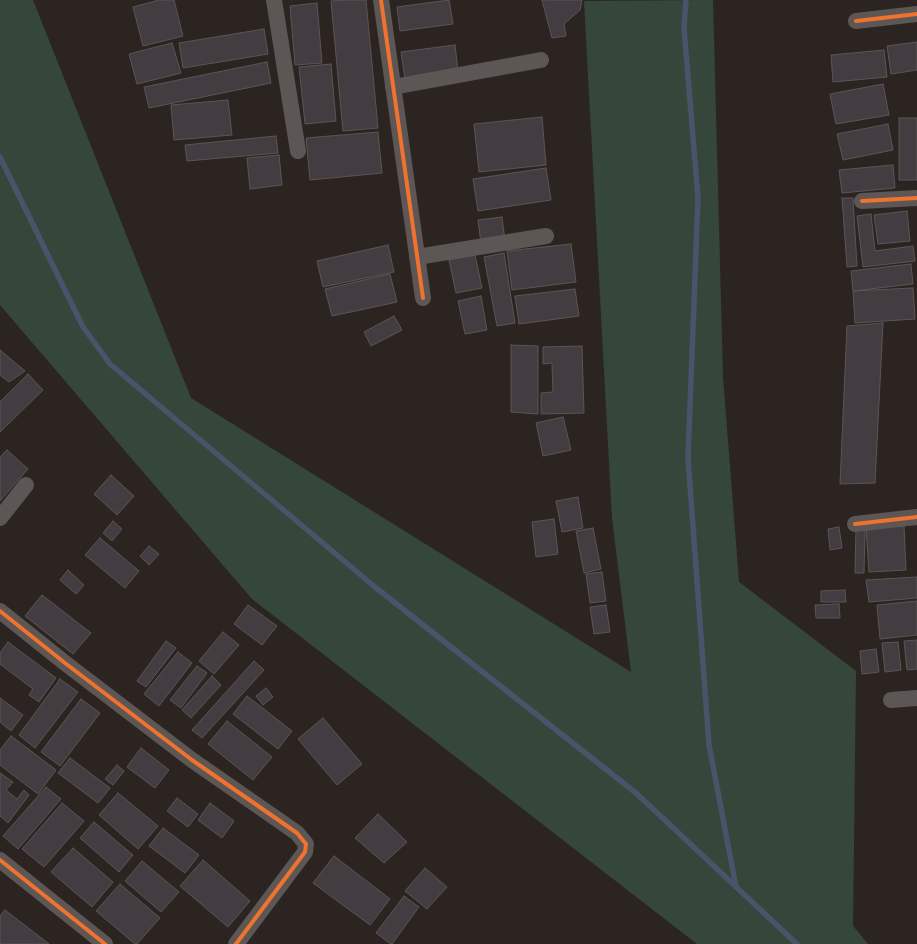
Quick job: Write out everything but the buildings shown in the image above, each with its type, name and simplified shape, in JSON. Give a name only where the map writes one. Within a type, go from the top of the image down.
[{"type":"street","points":[[274,0],[298,150]]},
{"type":"street","points":[[381,0],[423,298]]},
{"type":"street","points":[[856,21],[917,14]]},
{"type":"street","points":[[393,87],[541,60]]},
{"type":"street","points":[[862,202],[917,198]]},
{"type":"street","points":[[417,257],[546,236]]},
{"type":"street","points":[[0,518],[26,485]]},
{"type":"street","points":[[855,524],[917,517]]},
{"type":"street","points":[[0,611],[65,664],[192,760],[297,833],[306,844],[304,852],[236,944]]},
{"type":"street","points":[[891,700],[917,698]]},
{"type":"street","points":[[0,860],[105,944]]},
{"type":"green space","points":[[0,0],[33,0],[191,398],[631,672],[612,518],[584,1],[713,0],[723,377],[739,582],[856,671],[853,926],[868,944],[697,944],[252,599],[0,305]]},
{"type":"waterway","points":[[686,0],[684,28],[698,198],[688,458],[709,745],[736,887]]},
{"type":"waterway","points":[[0,157],[83,327],[110,364],[375,587],[636,793],[797,944]]},
{"type":"cycle path","points":[[381,0],[423,298]]},
{"type":"cycle path","points":[[856,21],[917,14]]},
{"type":"cycle path","points":[[862,201],[917,198]]},
{"type":"cycle path","points":[[855,524],[917,517]]},
{"type":"cycle path","points":[[0,611],[65,663],[192,760],[297,833],[306,844],[305,852],[236,944]]},
{"type":"cycle path","points":[[0,860],[105,944]]}]
